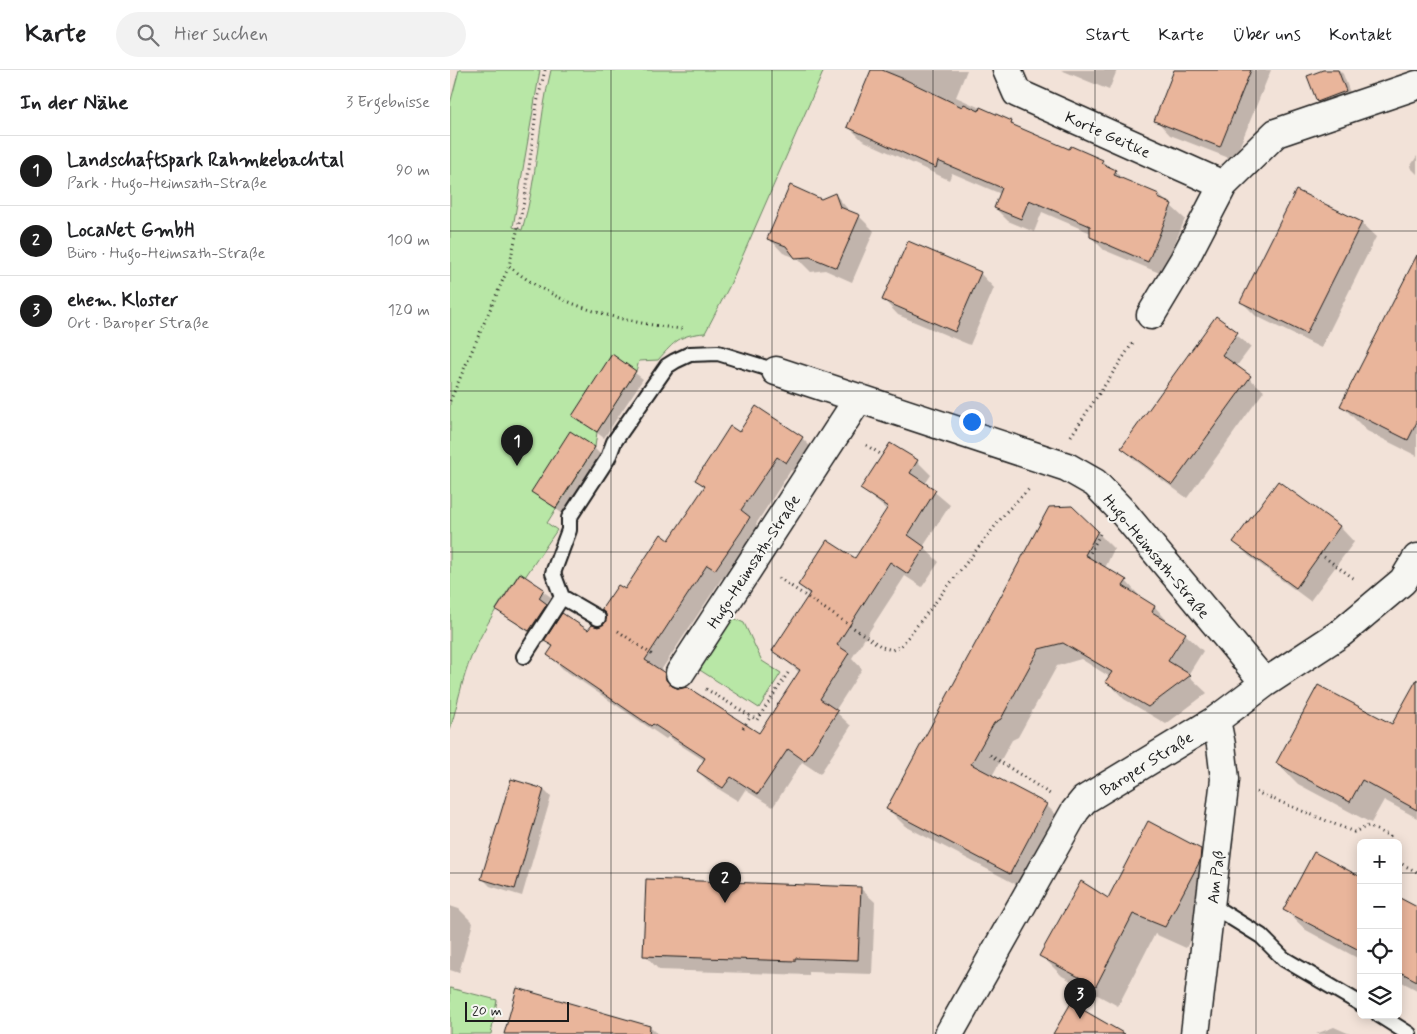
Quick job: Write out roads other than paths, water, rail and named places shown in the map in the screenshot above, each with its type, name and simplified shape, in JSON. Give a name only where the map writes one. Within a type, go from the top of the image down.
[{"type":"street","name":"Korte Geitke","points":[[1007,70],[1017,93],[1223,185]]},
{"type":"street","points":[[1151,315],[1184,260],[1223,185],[1276,133],[1417,86]]},
{"type":"street","name":"Hugo-Heimsath-Straße","points":[[776,371],[1054,462],[1068,467],[1095,483],[1122,511],[1265,683]]},
{"type":"street","name":"Hugo-Heimsath-Straße","points":[[680,673],[860,398]]},
{"type":"street","name":"Baroper Straße","points":[[949,1034],[1076,810],[1084,800],[1216,720],[1265,683],[1341,633],[1382,598],[1410,584],[1417,558]]},
{"type":"street","name":"Am Paß","points":[[1195,1034],[1225,779],[1216,720]]},
{"type":"lane","name":"Hugo-Heimsath-Straße","points":[[562,597],[553,573],[569,530],[569,518],[608,458],[614,442],[667,366],[682,357],[702,352],[718,353],[776,371]]},
{"type":"lane","points":[[524,656],[562,597],[598,618]]},
{"type":"lane","points":[[1211,905],[1261,936],[1284,959],[1357,1002]]},
{"type":"lane","points":[[1385,1019],[1408,1034]]},
{"type":"place","name":"Landschaftspark Rahmkebachtal","points":[[517,466]]},
{"type":"place","name":"LocaNet GmbH","points":[[725,903]]},
{"type":"place","name":"ehem. Kloster","points":[[1080,1019]]}]
